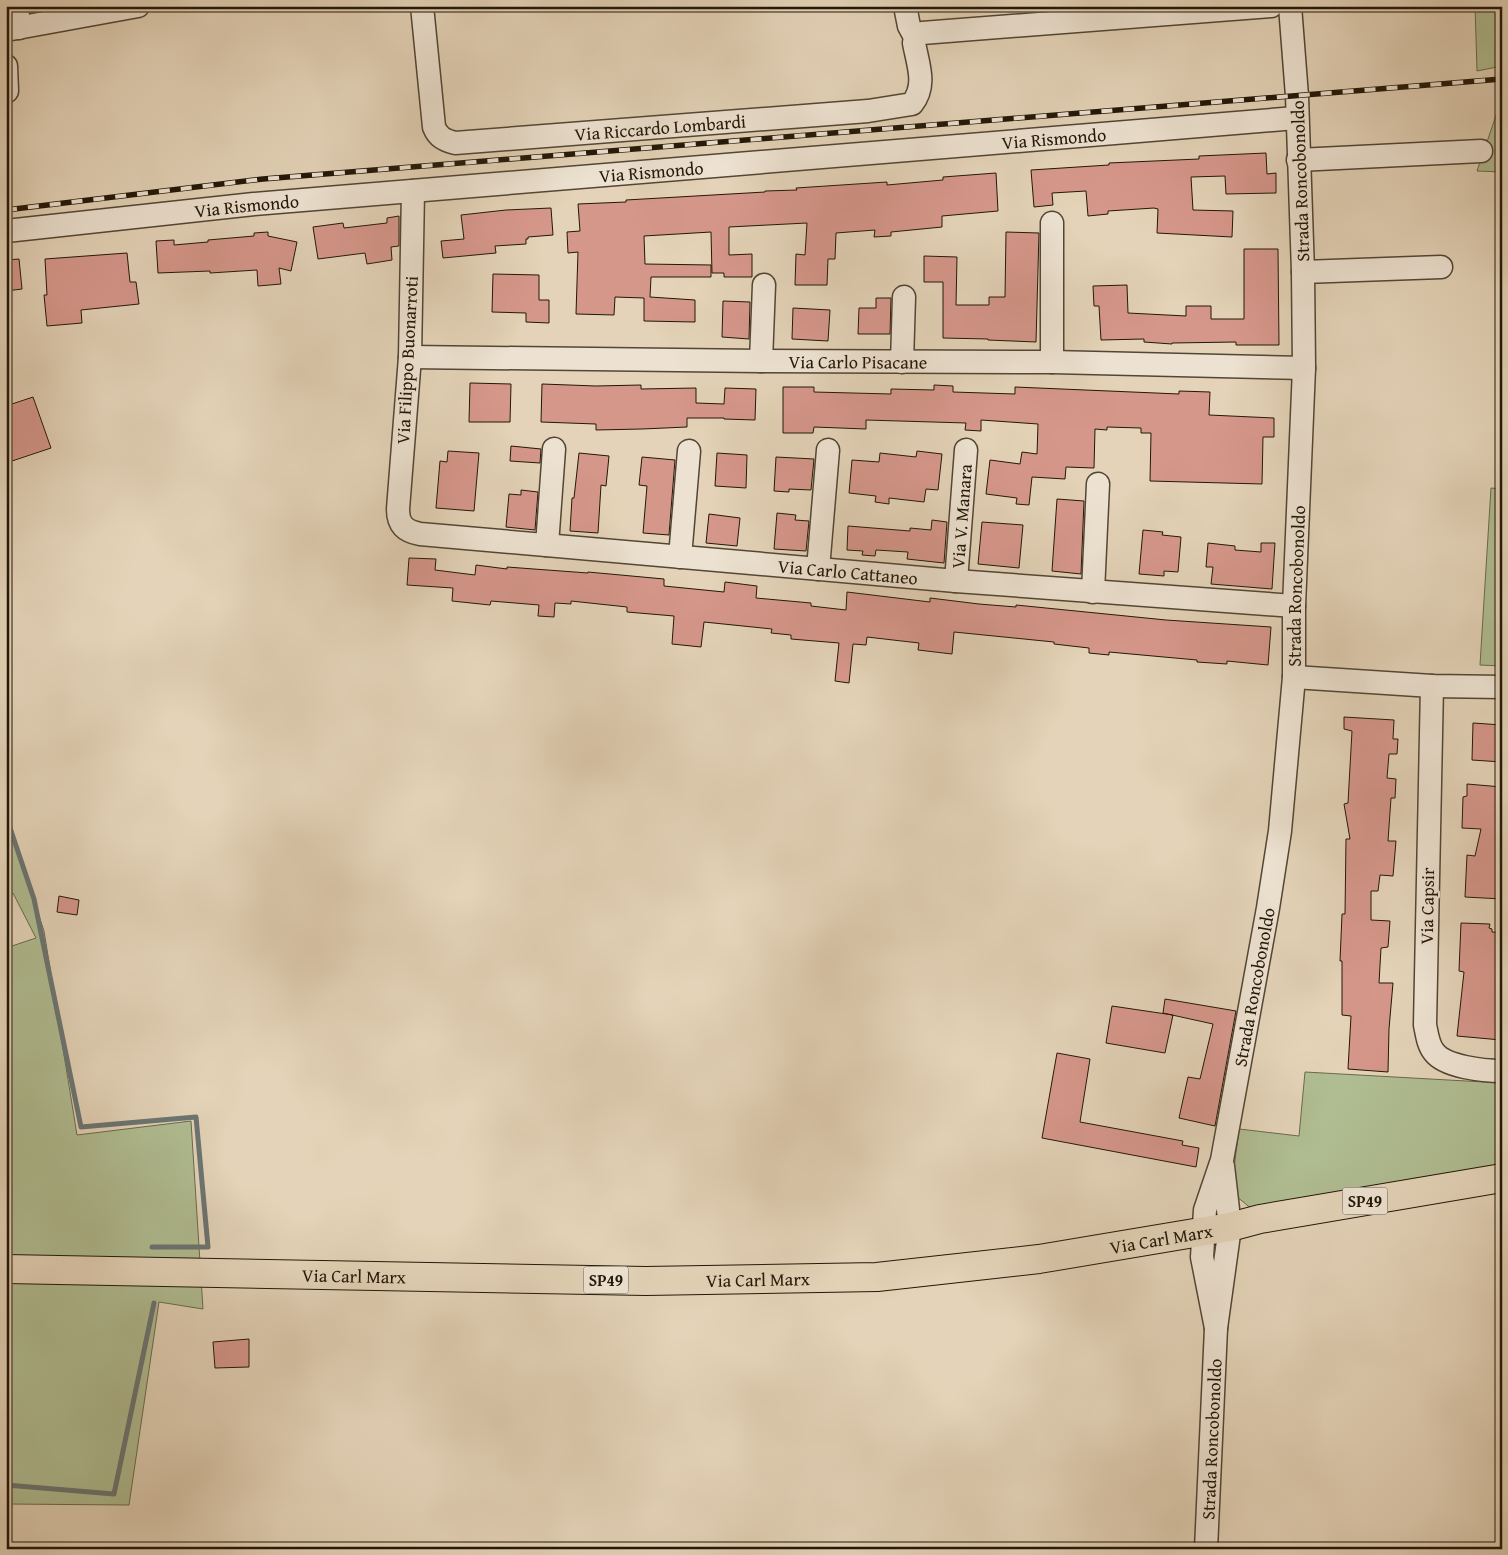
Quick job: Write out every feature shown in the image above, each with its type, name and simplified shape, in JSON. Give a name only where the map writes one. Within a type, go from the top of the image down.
[{"type":"main road","name":"Via Carl Marx","points":[[6,1269],[646,1281],[877,1278],[1039,1259],[1502,1178]]},
{"type":"street","points":[[14,21],[138,6]]},
{"type":"street","name":"Via Riccardo Lombardi","points":[[422,6],[434,127],[438,135],[445,140],[455,143],[868,111],[912,104],[921,87],[914,43],[915,37],[909,26],[905,6]]},
{"type":"street","points":[[915,37],[922,34],[1271,6]]},
{"type":"street","name":"Strada Roncobonoldo","points":[[1216,1328],[1202,1257],[1205,1210],[1222,1160],[1268,908],[1280,831],[1294,677],[1294,606],[1304,368],[1303,272],[1296,118],[1297,96],[1290,6]]},
{"type":"street","points":[[6,66],[8,91]]},
{"type":"street","name":"Via Rismondo","points":[[6,231],[254,204],[1296,118]]},
{"type":"street","points":[[1298,160],[1481,151]]},
{"type":"street","name":"Via Filippo Buonarroti","points":[[403,527],[400,523],[398,509],[410,357],[413,191]]},
{"type":"street","points":[[1052,223],[1052,362]]},
{"type":"street","points":[[1303,272],[1441,267]]},
{"type":"street","points":[[761,361],[764,285]]},
{"type":"street","points":[[902,362],[904,297]]},
{"type":"street","name":"Via Carlo Pisacane","points":[[410,357],[1052,362],[1304,368]]},
{"type":"street","points":[[547,545],[554,449]]},
{"type":"street","points":[[818,569],[828,450]]},
{"type":"street","name":"Via V. Manara","points":[[956,581],[966,450]]},
{"type":"street","points":[[680,557],[689,451]]},
{"type":"street","points":[[1093,592],[1098,484]]},
{"type":"street","name":"Via Carlo Cattaneo","points":[[403,527],[420,534],[956,581],[1294,606]]},
{"type":"street","points":[[1294,677],[1432,686],[1502,686]]},
{"type":"street","name":"Via Capsir","points":[[1432,686],[1425,1025],[1434,1052],[1440,1058],[1463,1067],[1487,1071],[1502,1071]]},
{"type":"street","name":"Strada Roncobonoldo","points":[[1206,1549],[1216,1328],[1230,1227],[1222,1160]]},
{"type":"green space","points":[[1475,6],[1502,6],[1502,66],[1477,71]]},
{"type":"green space","points":[[1502,98],[1502,172],[1477,171]]},
{"type":"green space","points":[[1491,488],[1502,489],[1502,666],[1480,665]]},
{"type":"green space","points":[[6,817],[44,931],[77,1135],[191,1121],[203,1309],[159,1302],[129,1505],[6,1504],[6,948],[36,938],[13,893],[6,894]]},
{"type":"green space","points":[[1305,1072],[1502,1083],[1502,1165],[1253,1210],[1236,1196],[1234,1168],[1239,1129],[1299,1136]]},
{"type":"building","points":[[1266,153],[1267,174],[1276,173],[1276,193],[1226,194],[1225,176],[1191,177],[1193,210],[1233,211],[1232,237],[1157,233],[1158,209],[1154,208],[1108,211],[1108,214],[1088,216],[1086,191],[1052,193],[1053,205],[1034,207],[1031,170],[1109,165],[1109,163],[1199,159],[1199,156]]},
{"type":"building","points":[[996,173],[998,211],[942,216],[942,227],[891,232],[891,236],[874,237],[875,230],[836,233],[835,259],[828,259],[827,285],[795,285],[796,254],[805,255],[807,223],[729,227],[729,255],[752,254],[752,277],[724,277],[724,273],[712,273],[711,232],[644,236],[645,264],[711,265],[711,277],[651,277],[650,297],[695,300],[695,322],[644,321],[644,298],[615,297],[614,315],[576,314],[578,252],[568,253],[567,232],[580,231],[578,204],[797,190],[796,188],[887,182],[887,185],[943,180],[943,177]]},
{"type":"building","points":[[551,208],[553,235],[528,237],[526,244],[495,246],[496,253],[443,258],[441,241],[464,239],[461,215]]},
{"type":"building","points":[[399,216],[399,246],[391,247],[392,260],[367,264],[365,253],[318,259],[313,227],[343,223],[344,228],[387,223],[387,218]]},
{"type":"building","points":[[268,232],[268,236],[297,242],[291,271],[279,268],[281,284],[258,286],[257,270],[210,273],[210,271],[158,273],[156,241],[174,240],[174,245],[254,236],[254,233]]},
{"type":"building","points":[[1006,232],[1039,233],[1036,342],[943,338],[943,282],[924,282],[924,256],[957,257],[956,305],[989,305],[989,297],[1005,297]]},
{"type":"building","points":[[1244,249],[1278,249],[1279,345],[1236,345],[1236,342],[1172,344],[1144,342],[1144,339],[1101,340],[1099,306],[1094,306],[1093,286],[1127,285],[1128,313],[1186,316],[1186,306],[1211,306],[1211,319],[1244,319]]},
{"type":"building","points":[[127,253],[130,282],[136,282],[139,304],[81,310],[82,323],[47,326],[44,295],[47,295],[45,259]]},
{"type":"building","points":[[19,259],[22,289],[6,291],[6,260]]},
{"type":"building","points":[[493,274],[539,275],[539,300],[549,300],[549,323],[526,322],[526,313],[492,312]]},
{"type":"building","points":[[876,298],[891,298],[890,334],[858,334],[859,308],[876,308]]},
{"type":"building","points":[[723,301],[750,302],[749,339],[722,337]]},
{"type":"building","points":[[793,308],[830,310],[828,341],[792,339]]},
{"type":"building","points":[[470,383],[511,384],[510,422],[469,422]]},
{"type":"building","points":[[542,384],[641,385],[641,389],[696,388],[696,403],[724,404],[725,388],[756,389],[755,420],[687,418],[687,427],[596,430],[596,424],[541,422]]},
{"type":"building","points":[[934,385],[953,386],[953,392],[1015,394],[1015,387],[1179,394],[1179,391],[1210,392],[1209,415],[1274,418],[1274,437],[1263,437],[1262,484],[1150,481],[1151,433],[1141,433],[1141,428],[1107,427],[1107,430],[1095,429],[1094,468],[1066,467],[1065,479],[1032,477],[1029,505],[1016,504],[1017,498],[986,494],[990,460],[1020,464],[1022,452],[1037,454],[1038,424],[981,420],[981,431],[965,430],[966,423],[866,420],[866,429],[814,427],[813,433],[783,433],[783,387],[814,387],[814,392],[891,394],[891,389],[934,390]]},
{"type":"building","points":[[33,397],[51,448],[6,463],[6,406]]},
{"type":"building","points":[[511,446],[541,449],[540,463],[510,461]]},
{"type":"building","points":[[448,451],[479,453],[474,511],[436,508],[440,461],[447,462]]},
{"type":"building","points":[[917,451],[942,454],[938,490],[926,489],[924,502],[889,498],[889,504],[875,502],[876,496],[849,493],[852,460],[879,462],[880,453],[916,457]]},
{"type":"building","points":[[579,453],[609,456],[606,486],[601,485],[598,533],[570,531],[572,498],[574,498]]},
{"type":"building","points":[[717,453],[747,455],[746,488],[715,486]]},
{"type":"building","points":[[642,457],[675,460],[669,535],[643,533],[647,486],[639,485]]},
{"type":"building","points":[[776,457],[814,459],[811,490],[789,489],[789,492],[774,491]]},
{"type":"building","points":[[521,490],[538,492],[535,530],[506,527],[509,494],[521,495]]},
{"type":"building","points":[[1057,499],[1084,501],[1081,574],[1052,571]]},
{"type":"building","points":[[777,513],[796,515],[795,520],[809,521],[806,551],[774,549]]},
{"type":"building","points":[[709,514],[740,518],[737,546],[706,543]]},
{"type":"building","points":[[932,520],[947,522],[944,563],[907,559],[908,552],[876,550],[875,556],[862,555],[863,551],[847,550],[848,526],[910,531],[910,528],[931,530]]},
{"type":"building","points":[[982,522],[1023,525],[1019,568],[978,564]]},
{"type":"building","points":[[1143,530],[1163,532],[1162,535],[1181,537],[1178,572],[1164,571],[1164,576],[1139,574]]},
{"type":"building","points":[[1208,543],[1235,546],[1235,550],[1261,552],[1261,543],[1275,543],[1272,589],[1211,584],[1213,567],[1206,567]]},
{"type":"building","points":[[409,558],[436,559],[435,570],[475,575],[476,565],[507,569],[507,567],[588,572],[664,579],[664,586],[724,592],[725,582],[757,586],[756,598],[811,603],[811,606],[846,610],[847,592],[930,602],[930,598],[1166,620],[1271,627],[1268,665],[1227,661],[1227,664],[1197,662],[1197,660],[1109,652],[1109,655],[1089,653],[1089,648],[1054,644],[1054,642],[954,632],[952,654],[918,650],[919,643],[867,637],[866,645],[853,644],[849,683],[835,681],[839,643],[791,639],[791,635],[771,633],[772,629],[704,622],[701,647],[672,644],[674,616],[627,612],[627,607],[571,601],[571,604],[555,603],[554,617],[538,616],[539,605],[491,601],[490,605],[452,601],[453,588],[407,585]]},
{"type":"building","points":[[1344,717],[1394,720],[1393,739],[1398,739],[1397,754],[1389,754],[1387,778],[1396,779],[1395,798],[1391,798],[1388,841],[1396,841],[1393,876],[1380,875],[1378,891],[1371,891],[1371,920],[1390,921],[1388,947],[1381,948],[1379,983],[1393,983],[1388,1072],[1348,1069],[1351,1016],[1342,1015],[1342,961],[1340,961],[1342,914],[1345,914],[1346,839],[1350,839],[1344,804],[1348,803],[1352,731],[1344,729]]},
{"type":"building","points":[[1473,723],[1502,725],[1502,762],[1472,760]]},
{"type":"building","points":[[1467,784],[1502,787],[1502,899],[1465,897],[1467,855],[1475,856],[1481,829],[1462,828],[1463,797],[1467,796]]},
{"type":"building","points":[[59,896],[79,900],[77,915],[57,912]]},
{"type":"building","points":[[1461,923],[1490,924],[1489,928],[1492,929],[1492,932],[1502,933],[1501,1040],[1457,1036],[1464,972],[1459,971]]},
{"type":"building","points":[[1165,999],[1236,1011],[1215,1126],[1179,1118],[1188,1077],[1200,1079],[1213,1024],[1163,1013]]},
{"type":"building","points":[[1112,1006],[1173,1015],[1165,1053],[1106,1043]]},
{"type":"building","points":[[1057,1053],[1090,1059],[1080,1122],[1183,1141],[1182,1145],[1199,1148],[1196,1167],[1042,1138]]},
{"type":"building","points":[[249,1339],[249,1367],[215,1368],[213,1342]]},
{"type":"waterway","points":[[6,816],[34,899],[81,1127],[196,1117],[208,1247],[152,1247]]},
{"type":"waterway","points":[[6,1485],[114,1494],[154,1303]]},
{"type":"railway","points":[[6,210],[263,179],[1502,79]]}]
